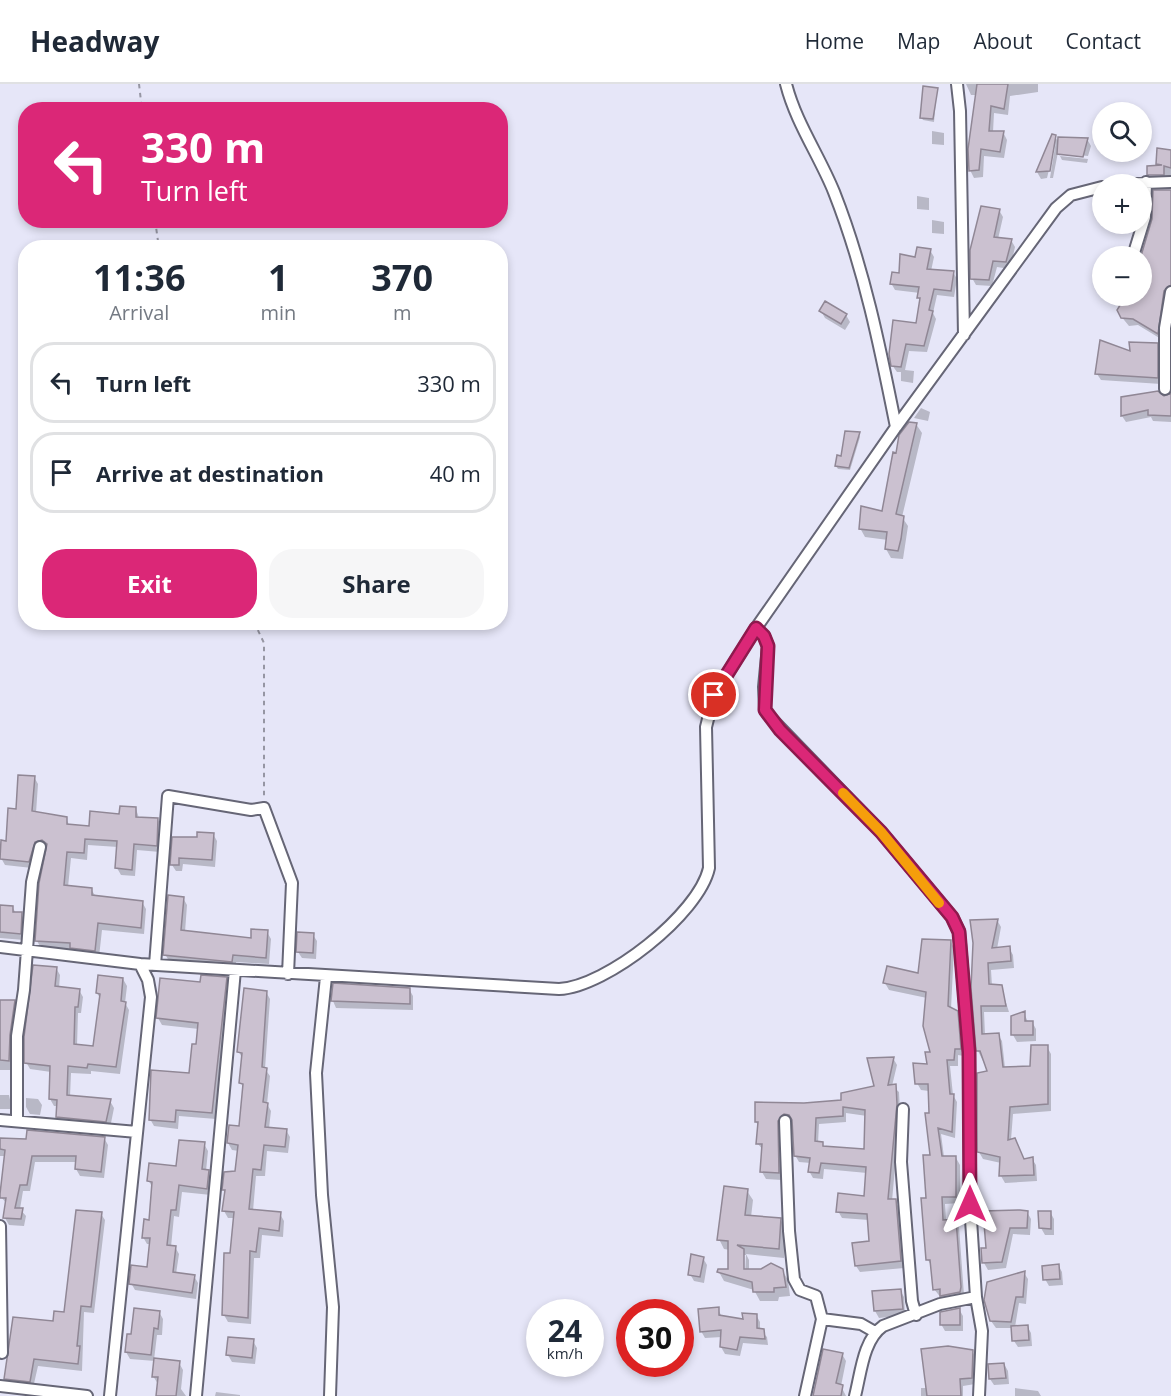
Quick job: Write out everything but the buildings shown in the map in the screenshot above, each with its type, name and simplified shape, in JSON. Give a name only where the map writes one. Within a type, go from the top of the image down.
[{"type":"street","points":[[786,84],[800,126],[833,190],[855,253],[876,329],[897,427]]},
{"type":"street","points":[[957,84],[960,111],[964,335]]},
{"type":"street","points":[[1152,182],[1171,182]]},
{"type":"street","points":[[0,947],[140,964],[326,977],[568,989],[581,986],[605,974],[646,944],[686,909],[706,880],[709,868],[706,766],[708,711],[714,695],[756,628],[897,427],[1056,208],[1071,195],[1092,190]]},
{"type":"street","points":[[1165,389],[1165,328],[1171,292]]},
{"type":"street","points":[[756,628],[764,636],[768,646],[765,710],[780,730],[881,832],[952,917],[959,932],[969,1052],[970,1204],[976,1297],[982,1331],[979,1396]]},
{"type":"street","points":[[154,965],[168,796],[258,809],[292,883],[286,974]]},
{"type":"street","points":[[17,1120],[16,1050],[32,882],[40,847]]},
{"type":"street","points":[[110,1396],[151,998],[148,980],[140,964]]},
{"type":"street","points":[[195,1396],[235,970]]},
{"type":"street","points":[[326,977],[316,1073],[322,1195],[333,1307],[330,1396]]},
{"type":"street","points":[[903,1109],[902,1162],[912,1301],[916,1315]]},
{"type":"street","points":[[0,1120],[137,1132]]},
{"type":"street","points":[[785,1121],[789,1231],[794,1279],[800,1290],[816,1296],[822,1319],[805,1396]]},
{"type":"street","points":[[0,1226],[2,1353]]},
{"type":"street","points":[[855,1396],[870,1340],[882,1326],[940,1304],[976,1297]]},
{"type":"street","points":[[822,1319],[861,1324],[875,1332]]},
{"type":"street","points":[[0,1386],[87,1396]]},
{"type":"path","points":[[139,84],[141,102]]},
{"type":"path","points":[[258,630],[264,643],[258,809]]},
{"type":"slow traffic","points":[[843,793],[903,857],[939,903]]},
{"type":"route","points":[[714,695],[756,628],[764,636],[768,646],[764,687],[765,710],[780,730],[881,832],[957,925],[969,1052],[970,1204]]}]
